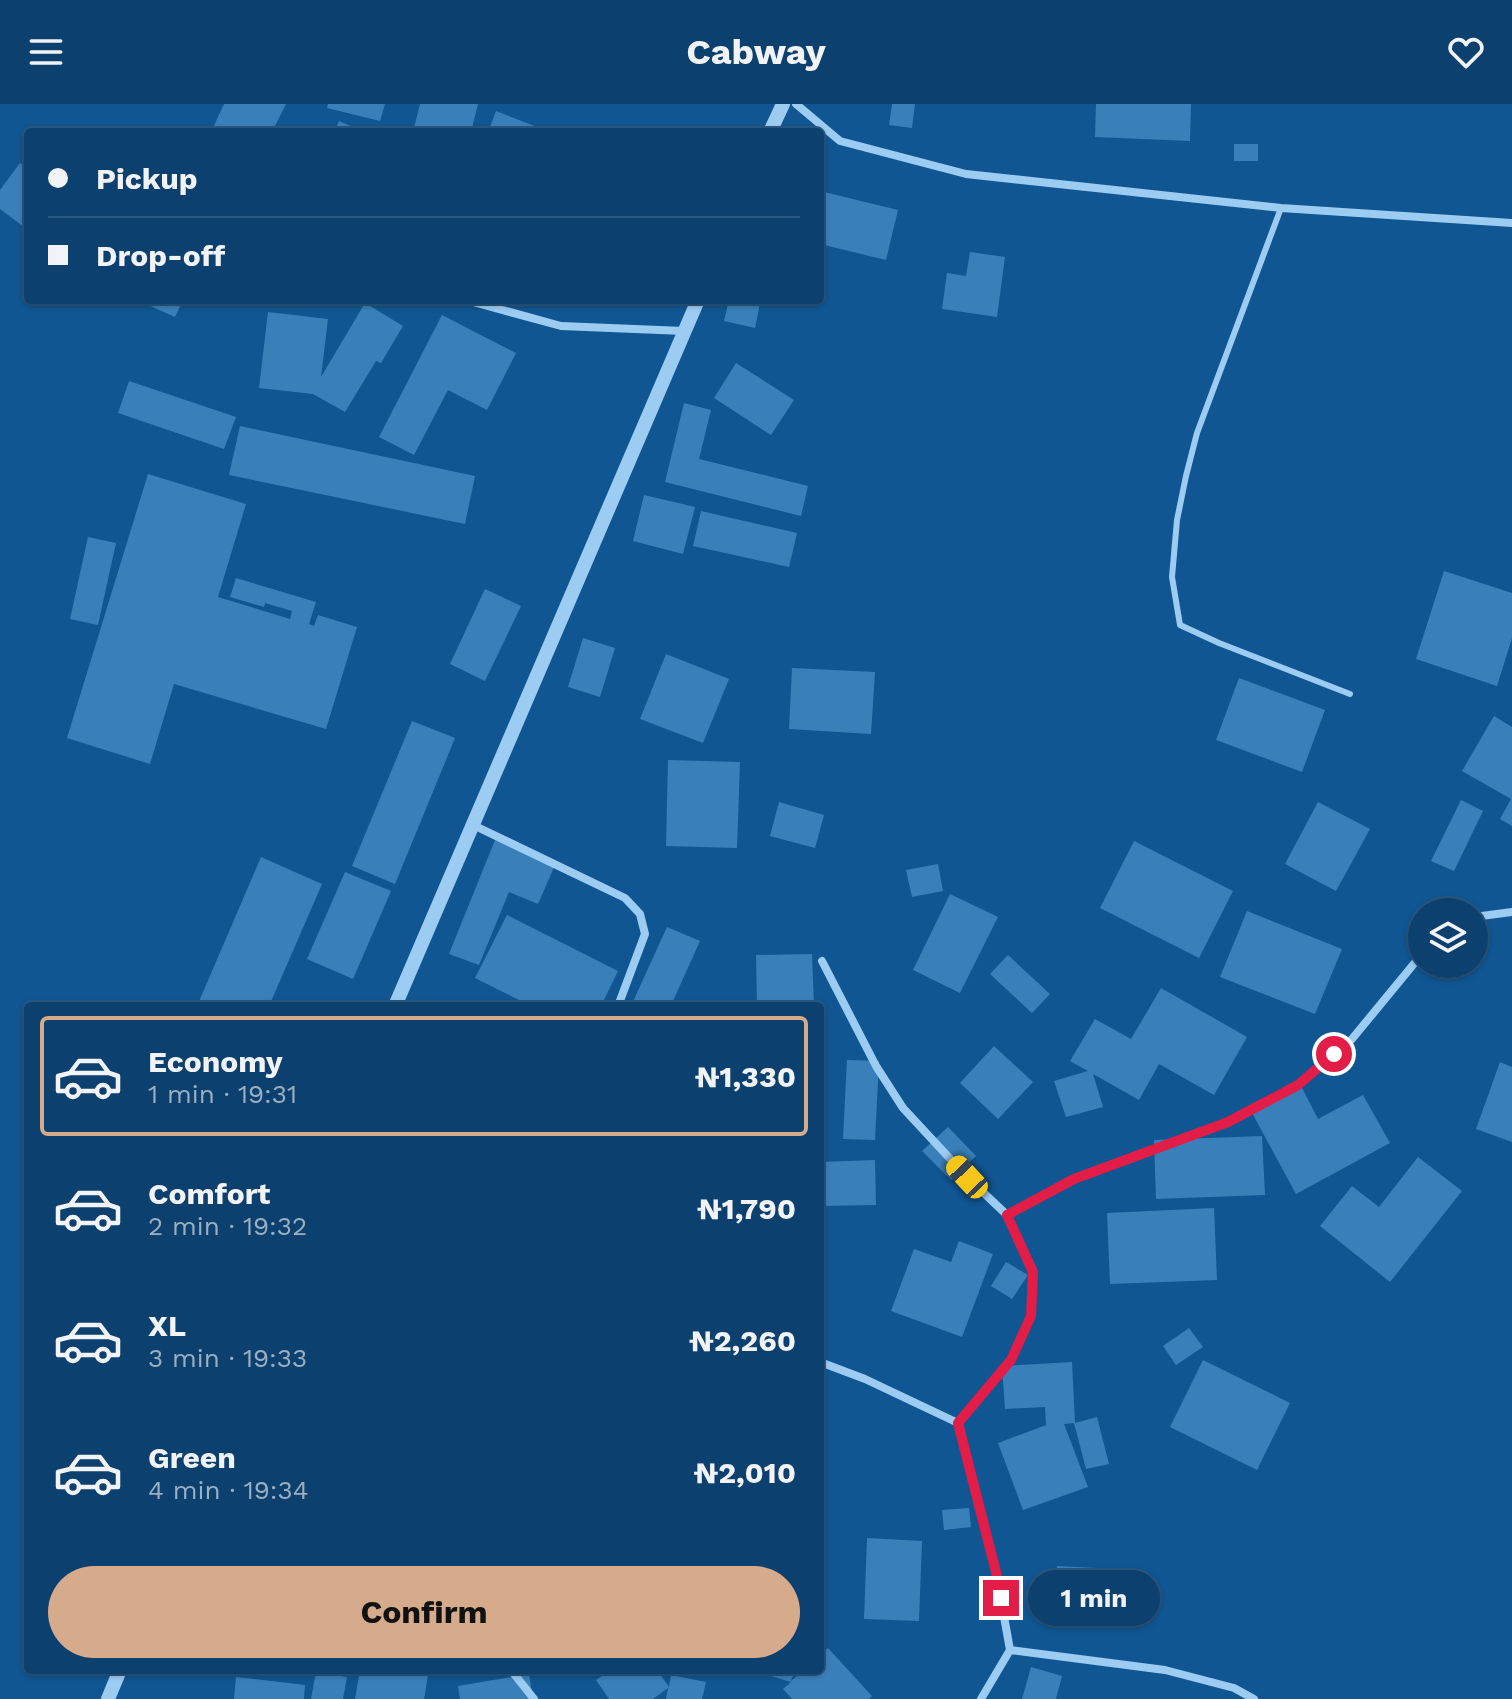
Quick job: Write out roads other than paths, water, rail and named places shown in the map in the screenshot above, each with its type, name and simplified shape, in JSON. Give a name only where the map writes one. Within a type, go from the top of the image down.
[{"type":"street","points":[[772,128],[783,104]]},
{"type":"street","points":[[796,104],[840,141],[966,174],[1281,208],[1512,223]]},
{"type":"street","points":[[481,304],[561,326],[684,331]]},
{"type":"street","points":[[397,1002],[696,304]]},
{"type":"street","points":[[473,825],[625,898],[640,914],[645,934],[620,1002]]},
{"type":"street","points":[[1488,915],[1512,912]]},
{"type":"street","points":[[822,961],[876,1066],[903,1108],[1007,1215],[1033,1272],[1031,1316],[1011,1360],[958,1423]]},
{"type":"street","points":[[1007,1215],[1074,1179],[1228,1122],[1298,1085],[1352,1039],[1408,971]]},
{"type":"street","points":[[824,1364],[865,1379],[958,1423]]},
{"type":"street","points":[[958,1423],[996,1572],[1010,1650],[981,1699]]},
{"type":"street","points":[[1010,1650],[1165,1670],[1234,1688],[1254,1699]]},
{"type":"street","points":[[108,1699],[118,1674]]},
{"type":"street","points":[[514,1674],[534,1699]]},
{"type":"lane","points":[[1281,208],[1197,433],[1177,520],[1172,577],[1180,625],[1350,694]]}]
